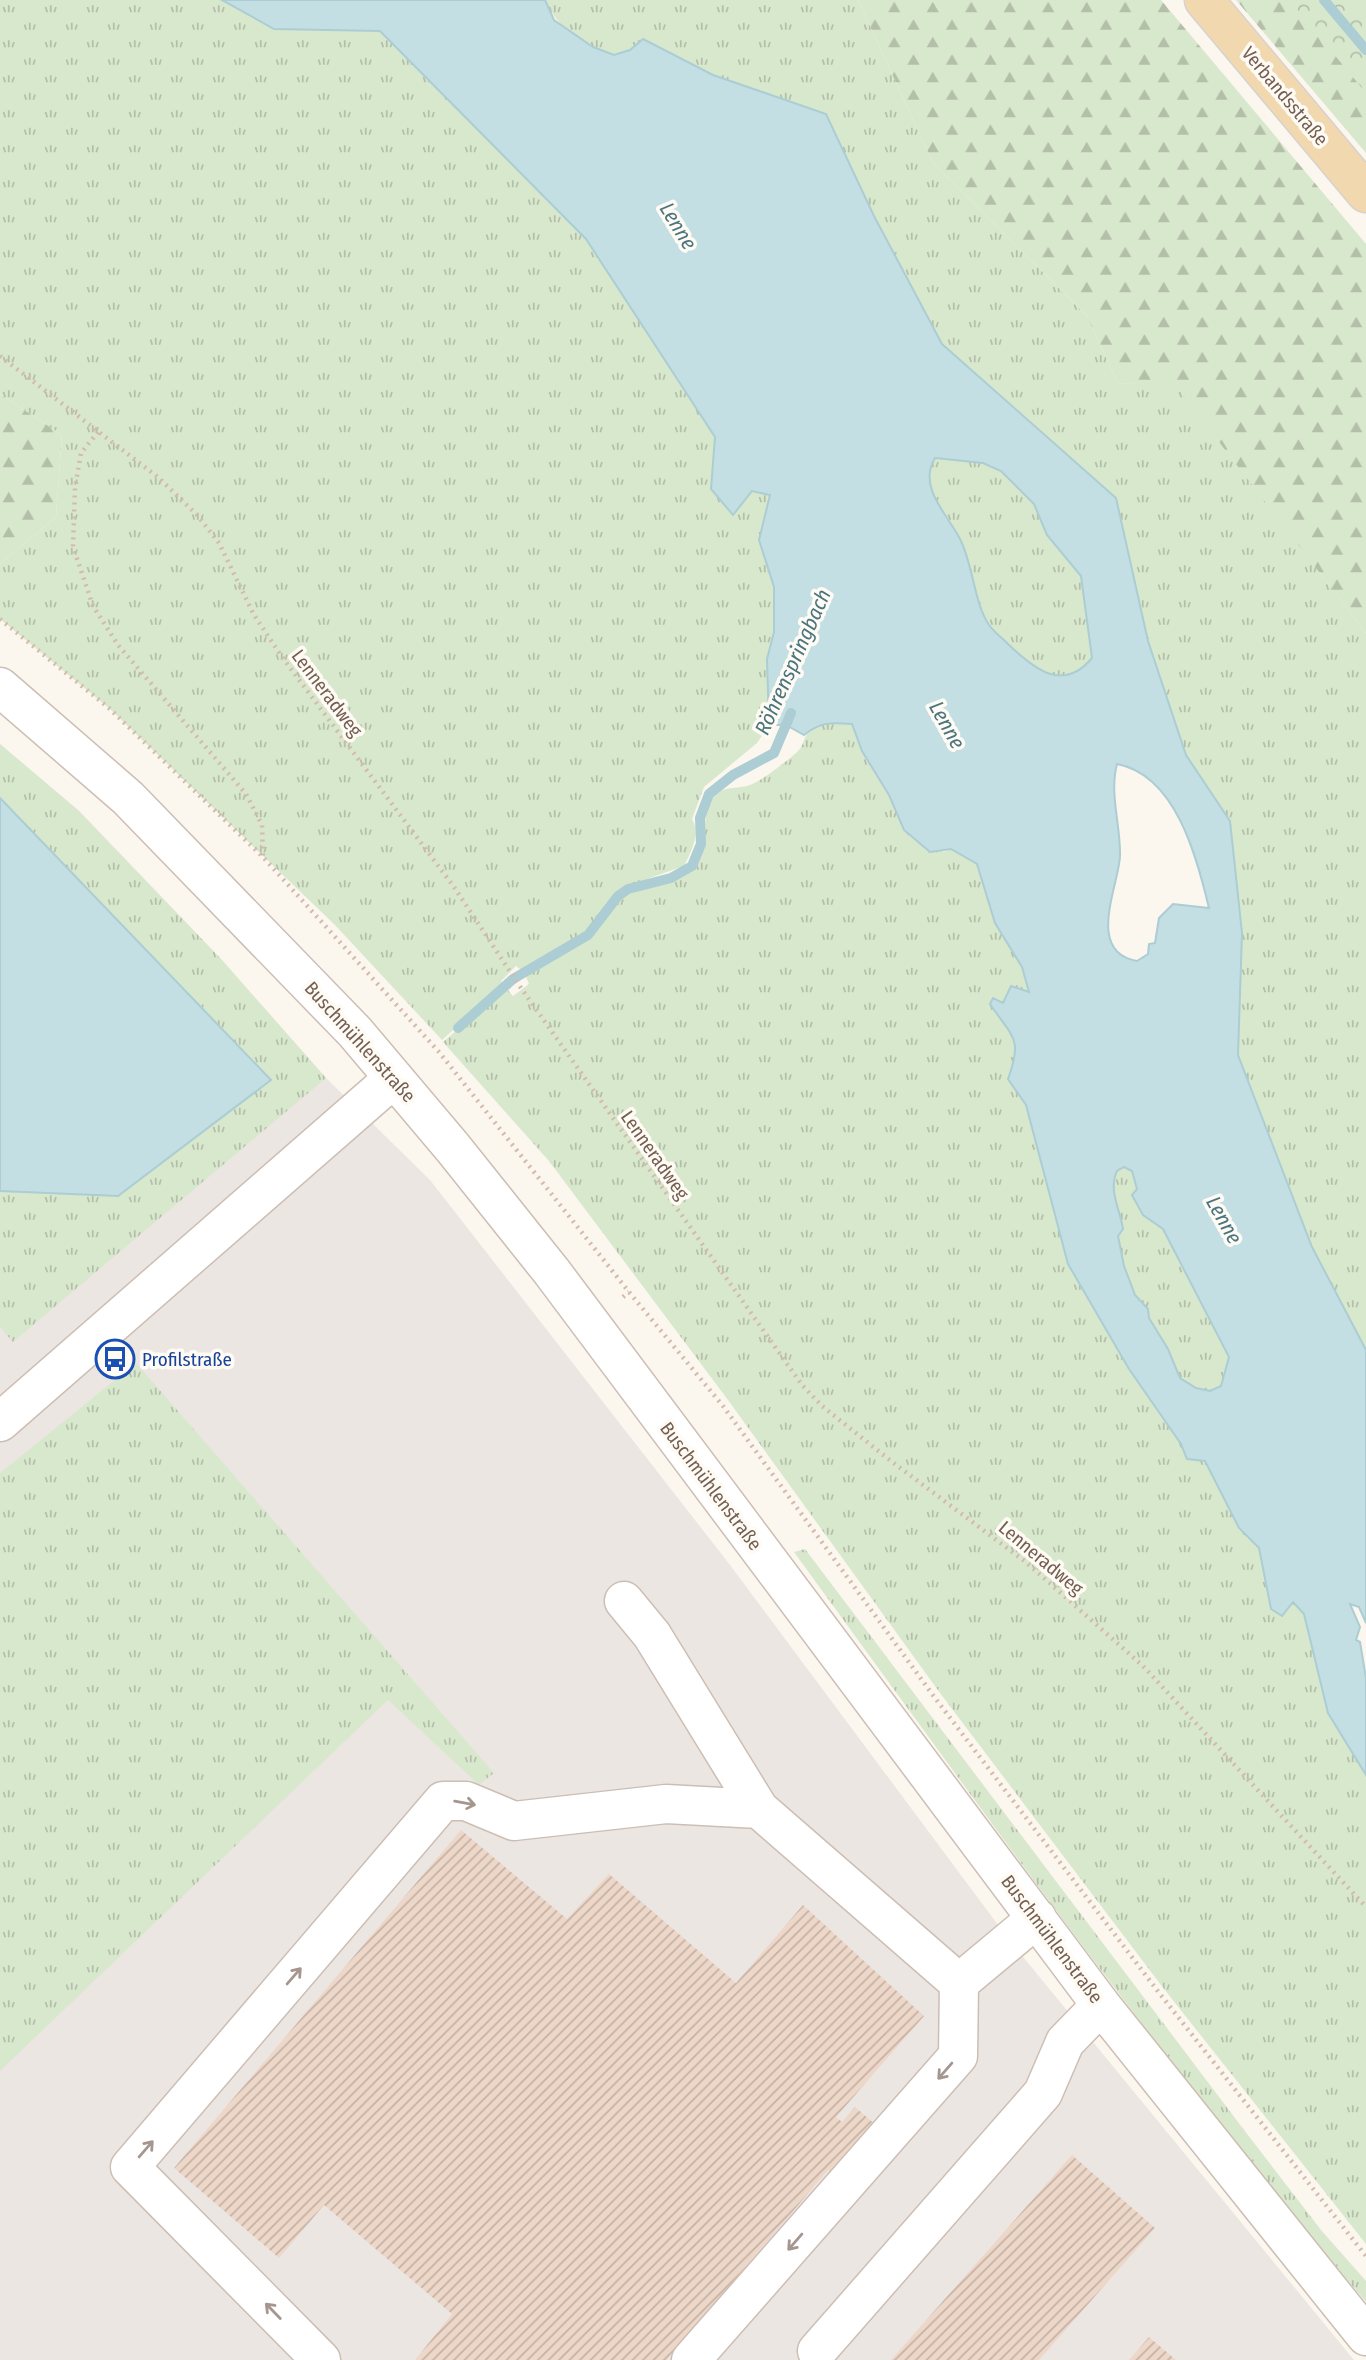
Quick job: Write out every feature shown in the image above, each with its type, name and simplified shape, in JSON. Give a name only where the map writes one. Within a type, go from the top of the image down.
[{"type":"main road","name":"Verbandsstraße","points":[[1204,0],[1366,193]]},
{"type":"street","name":"Buschmühlenstraße","points":[[0,687],[128,798],[355,1032],[394,1078],[525,1237],[1101,2005],[1366,2336]]},
{"type":"street","points":[[2,1418],[394,1078]]},
{"type":"street","points":[[624,1601],[652,1635],[758,1809],[959,1983]]},
{"type":"street","points":[[321,2360],[130,2167],[443,1801],[466,1801],[514,1821],[666,1804],[758,1809]]},
{"type":"street","points":[[691,2360],[958,2056],[959,1983],[1037,1918]]},
{"type":"street","points":[[817,2351],[1043,2093],[1065,2042],[1101,2005]]},
{"type":"path","name":"Lenneradweg","points":[[0,356],[159,478],[198,516],[219,543],[254,615],[454,887],[509,972],[802,1385],[822,1406],[881,1453],[1027,1563],[1143,1666],[1366,1907]]},
{"type":"path","points":[[98,432],[81,453],[75,488],[73,547],[93,606],[118,645],[246,794],[261,825],[263,856]]},
{"type":"path","points":[[0,619],[110,709],[263,856],[439,1052],[723,1406],[943,1709],[1160,1994],[1366,2256]]},
{"type":"path","points":[[583,1247],[590,1242]]},
{"type":"path","points":[[623,1297],[629,1292]]},
{"type":"shaded area","points":[[0,744],[79,811],[221,959],[326,1078],[430,1180],[730,1565],[1010,1941],[1354,2360],[0,2360]]},
{"type":"green space","points":[[0,0],[222,0],[274,29],[380,31],[586,239],[716,437],[711,489],[771,495],[759,540],[774,587],[774,632],[767,659],[769,725],[757,743],[704,787],[692,819],[696,831],[694,842],[684,866],[621,888],[588,935],[611,906],[627,892],[669,882],[692,870],[702,854],[708,806],[716,794],[725,789],[755,783],[798,751],[811,729],[824,723],[852,724],[862,751],[889,795],[904,830],[944,852],[951,849],[977,864],[995,923],[1022,967],[1029,993],[1007,993],[1003,1003],[990,1004],[1013,1039],[1015,1055],[1008,1079],[1026,1105],[1068,1264],[1129,1369],[1181,1444],[1187,1459],[1205,1461],[1239,1528],[1259,1548],[1271,1609],[1293,1601],[1304,1614],[1328,1713],[1366,1775],[1366,2244],[1164,1989],[940,1693],[728,1400],[549,1161],[443,1042],[506,988],[513,996],[529,984],[524,972],[516,966],[501,981],[504,985],[442,1040],[335,925],[110,709],[0,619],[0,564],[56,517],[62,435],[0,394]]},
{"type":"green space","points":[[545,0],[858,0],[933,163],[1087,316],[1118,383],[1176,385],[1366,633],[1366,1350],[1312,1247],[1238,1055],[1242,933],[1230,821],[1186,755],[1148,641],[1116,498],[942,344],[874,216],[826,114],[713,75],[643,39],[630,50],[614,55],[603,51],[582,41],[565,28],[550,11]]},
{"type":"green space","points":[[858,0],[1161,0],[1366,244],[1366,633],[1176,386],[1118,383],[1087,316],[933,163]]},
{"type":"green space","points":[[1236,0],[1366,0],[1366,153]]},
{"type":"green space","points":[[1289,0],[1366,0],[1366,93]]},
{"type":"green space","points":[[0,394],[62,435],[56,517],[0,564]]},
{"type":"green space","points":[[934,458],[983,463],[1001,471],[1034,504],[1047,535],[1081,576],[1092,658],[1081,668],[1059,676],[1048,674],[1028,662],[989,625],[980,606],[960,539],[932,491],[929,480]]},
{"type":"green space","points":[[0,744],[79,811],[221,959],[326,1078],[13,1342],[0,1327]]},
{"type":"green space","points":[[1124,1167],[1132,1171],[1137,1190],[1132,1195],[1143,1215],[1163,1229],[1229,1357],[1221,1386],[1210,1391],[1196,1388],[1180,1378],[1168,1349],[1149,1318],[1148,1309],[1135,1295],[1124,1266],[1118,1236],[1123,1228],[1114,1192],[1117,1170]]},
{"type":"green space","points":[[136,1363],[494,1773],[479,1785],[388,1700],[0,2071],[0,1473]]},
{"type":"green space","points":[[805,1549],[1244,2130],[1321,2230],[1366,2281],[1366,2302],[1290,2212],[1073,1933],[794,1552]]},
{"type":"water","name":"Lenne","points":[[222,0],[545,0],[554,20],[593,47],[614,55],[630,50],[643,39],[713,75],[826,114],[874,216],[942,344],[1116,498],[1148,641],[1186,755],[1230,821],[1242,933],[1238,1055],[1312,1247],[1366,1350],[1366,1623],[1359,1607],[1350,1604],[1360,1627],[1356,1640],[1360,1642],[1366,1678],[1366,1775],[1328,1713],[1304,1614],[1293,1602],[1282,1616],[1271,1609],[1259,1548],[1239,1528],[1205,1461],[1187,1459],[1181,1444],[1129,1369],[1068,1264],[1026,1105],[1008,1079],[1015,1055],[1013,1039],[990,1004],[993,998],[1003,1003],[1011,986],[1029,992],[1022,967],[995,923],[977,864],[951,849],[930,852],[904,830],[889,795],[862,751],[852,724],[826,724],[804,735],[786,725],[769,725],[767,659],[774,632],[774,587],[759,540],[770,495],[752,491],[733,515],[711,489],[715,437],[586,239],[380,31],[274,29]],"holes":[[[935,458],[983,463],[1001,471],[1034,504],[1047,535],[1081,576],[1092,658],[1081,668],[1060,676],[1038,669],[989,625],[980,606],[960,539],[932,490],[930,469]],[[1117,764],[1137,771],[1155,784],[1169,801],[1190,843],[1209,908],[1173,904],[1159,918],[1155,943],[1149,944],[1148,954],[1137,961],[1121,955],[1112,945],[1109,931],[1111,900],[1120,856],[1115,775]],[[1124,1167],[1132,1171],[1137,1189],[1132,1195],[1143,1215],[1163,1229],[1229,1357],[1221,1386],[1210,1391],[1196,1388],[1180,1378],[1168,1349],[1149,1318],[1148,1309],[1135,1295],[1124,1266],[1118,1236],[1123,1229],[1114,1192],[1117,1171]]]},
{"type":"water","points":[[0,798],[271,1080],[118,1196],[0,1191]]},
{"type":"building","points":[[461,1830],[567,1919],[609,1874],[736,1983],[803,1905],[924,2016],[836,2117],[842,2122],[855,2107],[877,2126],[835,2176],[828,2170],[666,2360],[415,2360],[452,2314],[324,2205],[279,2258],[174,2168]]},
{"type":"building","points":[[1072,2155],[1155,2228],[1039,2360],[891,2360]]},
{"type":"building","points":[[1149,2337],[1176,2360],[1129,2360]]},
{"type":"waterway","points":[[1324,0],[1366,50]]},
{"type":"waterway","name":"Röhrenspringbach","points":[[458,1028],[513,979],[588,935],[618,896],[628,889],[671,878],[692,866],[701,844],[700,818],[709,794],[733,775],[774,753],[791,713]]},
{"type":"place","name":"Profilstraße","points":[[115,1359]]}]
